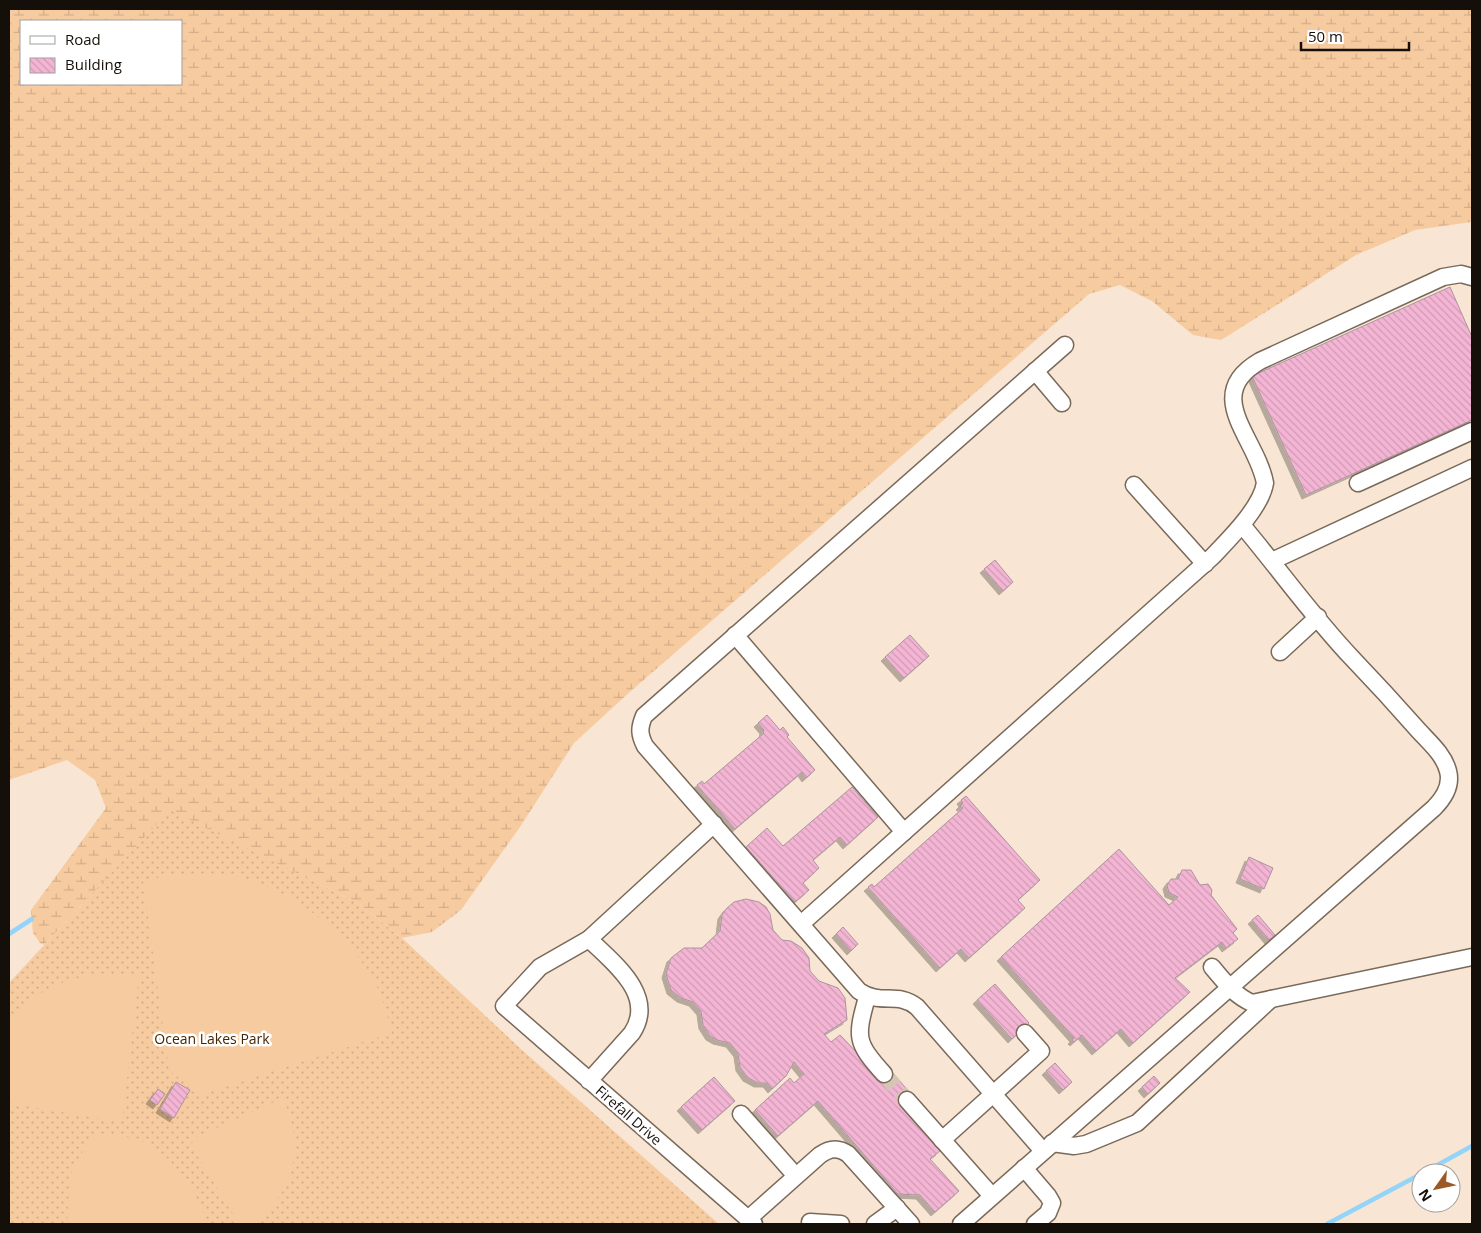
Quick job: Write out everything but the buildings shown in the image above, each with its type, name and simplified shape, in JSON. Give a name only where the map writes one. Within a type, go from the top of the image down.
[{"type":"street","points":[[801,924],[1205,564],[1242,525],[1264,491],[1265,483],[1236,411],[1232,392],[1238,378],[1260,361],[1443,277],[1461,274],[1472,276]]},
{"type":"street","points":[[1065,345],[644,716],[640,726],[640,736],[645,746],[859,991],[878,1000],[909,1000],[930,1020],[994,1094],[1047,1147],[1086,1144],[1137,1123],[1272,999]]},
{"type":"street","points":[[1035,371],[1062,403]]},
{"type":"street","points":[[1358,483],[1472,432]]},
{"type":"street","points":[[1272,561],[1472,468]]},
{"type":"street","points":[[1134,485],[1205,564]]},
{"type":"street","points":[[961,1224],[1443,799],[1450,780],[1445,762],[1318,617],[1242,525]]},
{"type":"street","points":[[1280,652],[1318,617]]},
{"type":"street","points":[[735,635],[904,832]]},
{"type":"street","points":[[589,1081],[638,1024],[640,1013],[637,992],[616,966],[589,939],[714,824]]},
{"type":"street","name":"Firefall Drive","points":[[589,939],[540,967],[504,1006],[751,1222]]},
{"type":"street","points":[[1212,967],[1230,988],[1243,999],[1252,1002],[1472,957]]},
{"type":"street","points":[[867,996],[860,1023],[861,1045],[865,1053],[884,1074]]},
{"type":"street","points":[[942,1140],[1041,1051],[1025,1032]]},
{"type":"street","points":[[907,1100],[992,1196]]},
{"type":"street","points":[[741,1114],[795,1175]]},
{"type":"street","points":[[751,1222],[795,1175],[825,1151],[837,1149],[848,1154],[911,1224]]},
{"type":"street","points":[[1024,1168],[1052,1203],[1048,1213],[1035,1224]]},
{"type":"street","points":[[875,1224],[897,1208]]},
{"type":"street","points":[[810,1222],[841,1224]]},
{"type":"green space","points":[[9,9],[1472,9],[1472,222],[1415,230],[1356,255],[1221,340],[1193,335],[1152,301],[1120,285],[1089,294],[632,690],[574,743],[520,827],[461,910],[432,932],[402,938],[359,904],[170,810],[44,945],[40,943],[33,933],[31,910],[106,808],[95,780],[67,760],[9,780]]},
{"type":"green space","name":"Ocean Lakes Park","points":[[170,809],[359,904],[402,938],[522,1050],[719,1224],[9,1224],[9,983]]},
{"type":"green space","points":[[181,874],[223,874],[245,878],[289,897],[309,910],[346,942],[361,960],[379,992],[392,1033],[202,1094],[169,1071],[143,880]]},
{"type":"green space","points":[[94,974],[139,976],[123,1115],[114,1121],[9,1103],[9,1020],[47,989]]},
{"type":"green space","points":[[283,1098],[294,1134],[292,1167],[287,1182],[279,1197],[268,1211],[254,1224],[239,1224],[191,1145],[194,1138]]},
{"type":"green space","points":[[92,1134],[133,1138],[150,1145],[161,1153],[182,1174],[197,1199],[208,1224],[67,1224],[70,1176]]},
{"type":"waterway","points":[[9,934],[32,919]]},
{"type":"waterway","points":[[1441,1163],[1472,1146]]},
{"type":"waterway","points":[[1327,1224],[1411,1179]]},
{"type":"tunnel","points":[[884,1074],[907,1100]]}]
